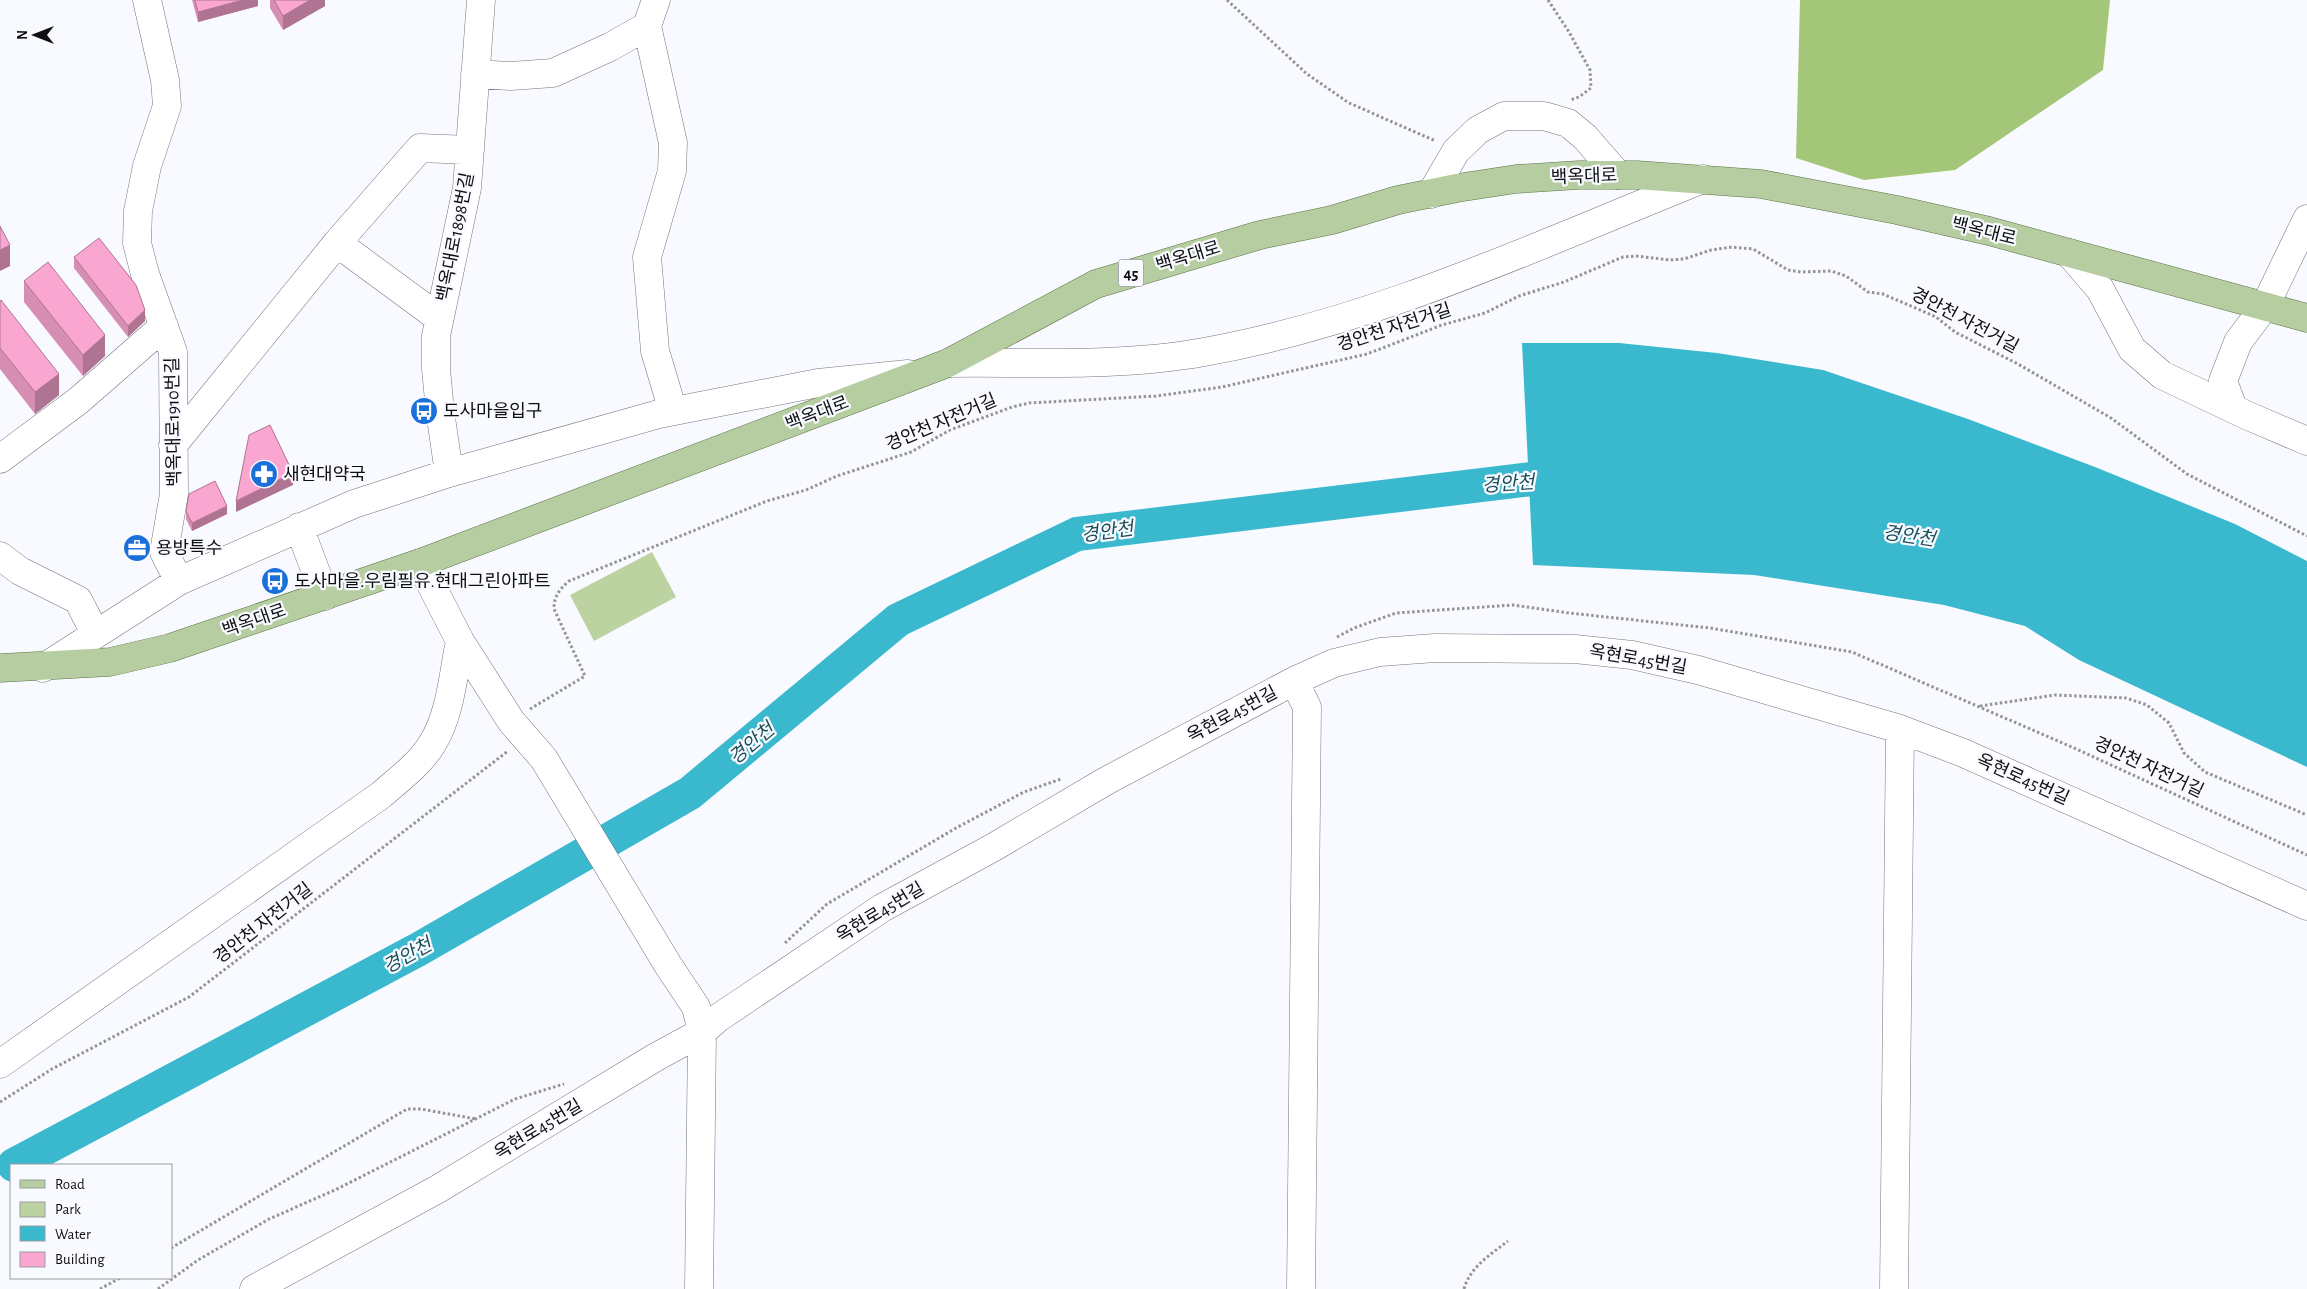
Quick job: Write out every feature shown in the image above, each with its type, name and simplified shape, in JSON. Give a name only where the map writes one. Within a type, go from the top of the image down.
[{"type":"main road","name":"백옥대로","points":[[0,668],[43,668],[110,662],[170,648],[420,563],[936,368],[1096,284],[1260,235],[1332,220],[1431,194],[1516,179],[1618,175],[1761,184],[1989,231],[2307,318]]},
{"type":"street","name":"백옥대로1910번길","points":[[147,0],[165,80],[167,106],[147,166],[138,211],[137,243],[145,274],[173,352],[174,494],[164,552],[179,581]]},
{"type":"street","name":"백옥대로1898번길","points":[[449,473],[436,369],[436,336],[461,224],[470,150],[480,0]]},
{"type":"street","points":[[656,0],[647,26],[673,143],[672,171],[647,257],[655,351],[673,411]]},
{"type":"street","points":[[475,74],[511,76],[553,73],[610,47],[647,26]]},
{"type":"street","points":[[1431,194],[1456,151],[1478,130],[1504,116],[1544,116],[1568,123],[1585,136],[1618,175]]},
{"type":"street","points":[[173,445],[337,243],[420,148],[470,150]]},
{"type":"street","points":[[43,668],[179,581],[354,504],[449,473],[673,411],[818,383],[936,368],[1152,359],[1204,352],[1258,340],[1354,316],[1415,295],[1703,179]]},
{"type":"street","points":[[2232,408],[2224,381],[2238,342],[2265,306],[2307,219]]},
{"type":"street","points":[[337,243],[440,318]]},
{"type":"street","points":[[2069,253],[2100,289],[2132,349],[2162,375],[2307,440]]},
{"type":"street","points":[[0,459],[78,401],[164,326]]},
{"type":"street","points":[[299,527],[325,596]]},
{"type":"street","points":[[0,556],[20,571],[78,600],[95,633]]},
{"type":"street","points":[[420,563],[460,641],[518,730],[544,759],[668,965],[696,1007],[702,1032],[699,1289]]},
{"type":"street","points":[[0,1064],[380,795],[414,765],[433,744],[448,707],[460,641]]},
{"type":"street","name":"옥현로45번길","points":[[254,1289],[438,1189],[647,1062],[702,1032],[718,1018],[882,908],[994,847],[1106,781],[1294,681],[1334,663],[1380,652],[1435,648],[1575,649],[1632,654],[1698,670],[1900,729],[1960,752],[2307,906]]},
{"type":"street","points":[[1294,681],[1308,707],[1300,1289]]},
{"type":"street","points":[[1894,1289],[1900,729]]},
{"type":"path","points":[[1226,0],[1306,74],[1348,103],[1410,128],[1456,151]]},
{"type":"path","points":[[1544,116],[1561,102],[1579,97],[1591,88],[1590,70],[1569,32],[1548,0]]},
{"type":"path","name":"경안천 자전거길","points":[[0,1102],[52,1069],[189,997],[584,676],[554,610],[554,599],[559,590],[569,581],[767,501],[806,490],[837,476],[911,452],[950,430],[1012,407],[1029,403],[1156,396],[1214,388],[1367,354],[1442,325],[1484,312],[1519,296],[1564,282],[1602,265],[1630,257],[1670,260],[1684,259],[1711,250],[1732,247],[1753,249],[1788,270],[1801,272],[1831,271],[1846,276],[1868,292],[1883,294],[1936,316],[1955,332],[2018,364],[2111,418],[2187,474],[2307,536]]},
{"type":"path","name":"경안천 자전거길","points":[[2307,815],[2205,772],[2184,753],[2169,723],[2147,705],[2133,701],[2054,695],[1979,706],[2307,855]]},
{"type":"path","points":[[172,1247],[407,1109],[421,1109],[477,1119],[344,1186],[269,1219],[198,1260],[172,1279]]},
{"type":"path","points":[[1464,1289],[1468,1276],[1508,1241]]},
{"type":"path","points":[[100,1289],[118,1279]]},
{"type":"path","points":[[158,1289],[172,1279]]},
{"type":"green space","points":[[1800,0],[2110,0],[2103,70],[1955,170],[1864,180],[1796,158]]},
{"type":"green space","points":[[652,552],[676,597],[594,641],[570,595]]},
{"type":"water","points":[[1522,343],[1619,343],[1717,353],[1823,370],[1968,419],[2095,467],[2235,524],[2307,561],[2307,767],[2079,660],[2025,626],[1944,605],[1754,575],[1533,565]]},
{"type":"building","points":[[195,0],[243,0],[198,12]]},
{"type":"building","points":[[274,0],[310,0],[283,16]]},
{"type":"building","points":[[0,226],[10,245],[0,250]]},
{"type":"building","points":[[99,238],[136,285],[145,310],[128,326],[74,257]]},
{"type":"building","points":[[48,262],[105,335],[83,355],[24,281]]},
{"type":"building","points":[[1,300],[59,374],[35,392],[0,348]]},
{"type":"building","points":[[270,425],[293,473],[236,501],[249,435]]},
{"type":"building","points":[[215,481],[227,506],[192,523],[186,511],[189,494]]},
{"type":"waterway","name":"경안천","points":[[16,1164],[419,949],[690,793],[898,620],[1077,534],[1532,479],[1573,485]]},
{"type":"place","name":"도사마을입구","points":[[424,411]]},
{"type":"place","name":"새현대약국","points":[[264,474]]},
{"type":"place","name":"용방특수","points":[[137,548]]},
{"type":"place","name":"도사마을.우림필유.현대그린아파트","points":[[275,581]]}]
